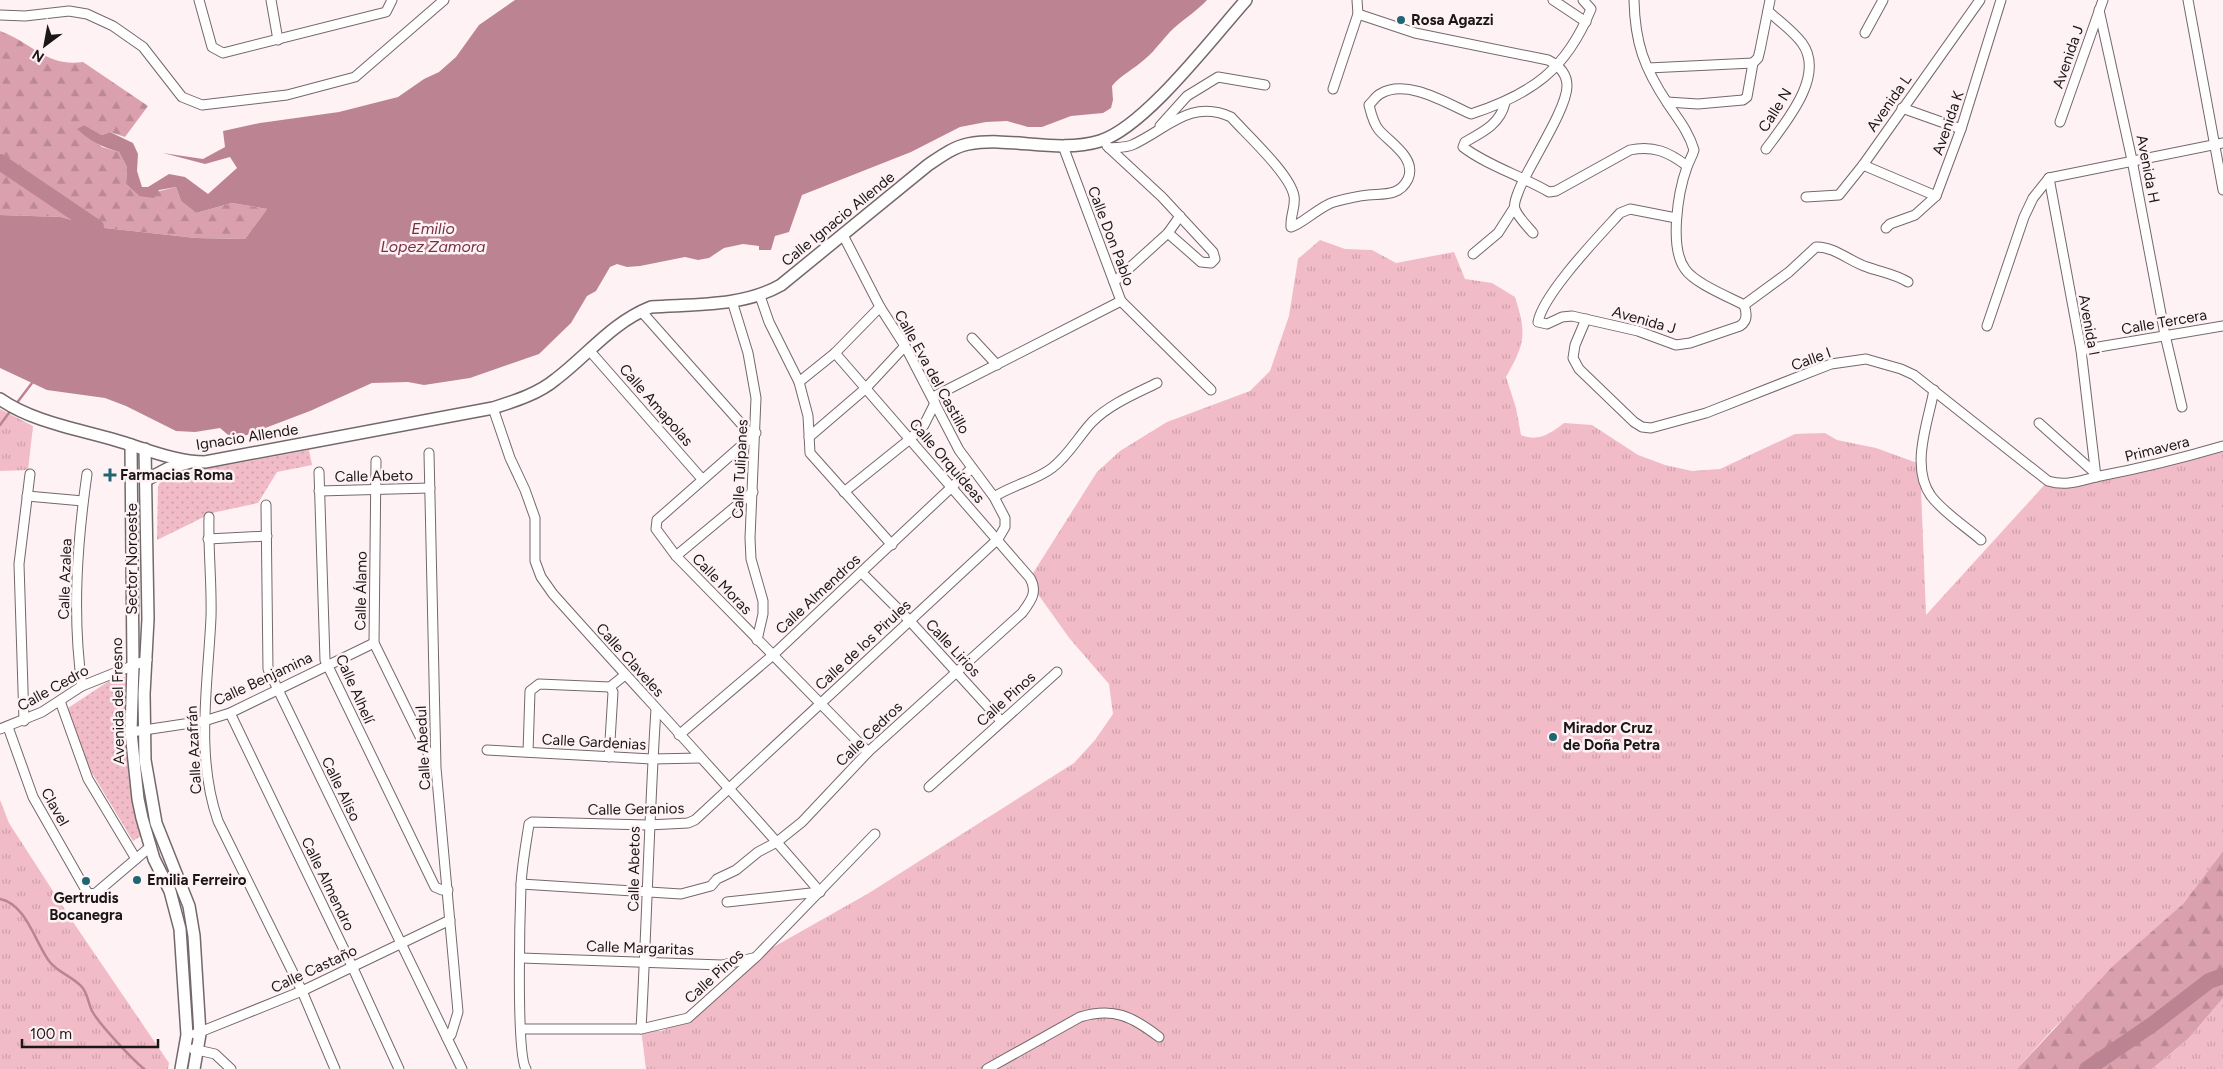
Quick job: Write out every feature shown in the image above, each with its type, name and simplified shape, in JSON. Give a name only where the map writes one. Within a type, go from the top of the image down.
[{"type":"street","points":[[199,0],[212,47],[217,52],[223,53],[386,12],[392,0]]},
{"type":"street","points":[[271,0],[278,40]]},
{"type":"street","points":[[0,14],[25,16],[69,10],[87,14],[113,26],[143,47],[182,97],[202,105],[287,95],[355,77],[444,0]]},
{"type":"street","name":"Calle Ignacio Allende","points":[[418,423],[493,408],[540,390],[555,380],[590,350],[617,324],[651,307],[732,301],[760,296],[781,285],[928,165],[950,150],[967,144],[990,142],[1063,146],[1105,144],[1152,106],[1246,0]]},
{"type":"street","points":[[1333,90],[1358,14],[1357,0]]},
{"type":"street","points":[[1554,0],[1586,22]]},
{"type":"street","points":[[1105,144],[1130,146],[1189,113],[1205,110],[1231,117],[1288,180],[1294,197],[1291,226],[1332,202],[1366,195],[1395,192],[1405,185],[1410,175],[1406,160],[1401,151],[1378,129],[1370,113],[1369,105],[1380,94],[1396,89],[1420,92],[1471,114],[1505,103],[1543,80],[1579,37],[1591,9],[1583,0]]},
{"type":"street","points":[[1634,0],[1634,24],[1639,51],[1667,102],[1687,132],[1694,150],[1687,166],[1676,218],[1678,253],[1685,270],[1696,279],[1744,305],[1788,272],[1816,247],[1831,250],[1853,262],[1896,275],[1908,282]]},
{"type":"street","points":[[1667,102],[1698,104],[1743,100],[1747,97],[1753,63],[1758,58],[1770,0]]},
{"type":"street","points":[[1865,33],[1883,0]]},
{"type":"street","name":"Avenida L","points":[[1806,197],[1839,195],[1980,0]]},
{"type":"street","name":"Avenida K","points":[[1886,228],[1890,224],[1915,215],[1936,196],[1962,129],[2001,0]]},
{"type":"street","name":"Avenida J","points":[[2060,122],[2103,0]]},
{"type":"street","points":[[2188,0],[2219,144],[2223,190]]},
{"type":"street","name":"Avenida H","points":[[2099,10],[2132,160],[2182,407]]},
{"type":"street","name":"Calle N","points":[[1766,149],[1802,99],[1810,62],[1803,43],[1768,11]]},
{"type":"street","points":[[1358,14],[1416,33],[1548,60],[1562,70],[1567,85],[1563,104],[1524,178],[1514,208],[1498,233],[1473,254]]},
{"type":"street","points":[[1648,68],[1753,63]]},
{"type":"street","points":[[1156,130],[1187,96],[1218,77],[1265,85]]},
{"type":"street","points":[[1505,103],[1503,112],[1488,130],[1465,142],[1463,147],[1473,154],[1549,192],[1556,191],[1630,150],[1644,147],[1665,152],[1687,166]]},
{"type":"street","points":[[1902,108],[1962,129]]},
{"type":"street","points":[[1105,144],[1180,216],[1212,252],[1215,259],[1211,263],[1201,262],[1168,233]]},
{"type":"street","points":[[1987,326],[2024,217],[2033,198],[2049,178],[2219,144]]},
{"type":"street","name":"Calle Don Pablo","points":[[1063,146],[1121,301],[1211,390]]},
{"type":"street","points":[[1862,165],[1936,196]]},
{"type":"street","name":"Avenida I","points":[[2049,178],[2081,350],[2096,475]]},
{"type":"street","points":[[1514,208],[1533,233]]},
{"type":"street","name":"Avenida J","points":[[1676,218],[1630,209],[1620,213],[1575,263],[1546,303],[1538,322],[1547,324],[1562,317],[1572,316],[1638,331],[1676,345],[1690,343],[1744,324],[1747,314],[1744,305]]},
{"type":"street","points":[[1114,282],[1168,233],[1180,216]]},
{"type":"street","name":"Calle Eva del Castillo","points":[[842,235],[880,307],[905,346],[959,450],[994,497],[1005,518]]},
{"type":"street","points":[[760,296],[769,322],[799,382],[808,416],[810,453],[892,545]]},
{"type":"street","name":"Calle Tulipanes","points":[[732,301],[754,376],[753,492],[750,538],[751,559],[763,601],[756,640]]},
{"type":"street","points":[[844,492],[910,439],[924,425],[934,400],[996,364],[1121,301]]},
{"type":"street","points":[[799,382],[836,353],[880,307]]},
{"type":"street","points":[[641,311],[754,434]]},
{"type":"street","name":"Calle I","points":[[1586,319],[1575,345],[1573,358],[1579,369],[1634,422],[1642,427],[1651,428],[1706,413],[1831,364],[1866,359],[1901,369],[1934,390],[2048,482],[2061,485],[2076,484],[2096,475]]},
{"type":"street","name":"Calle Tercera","points":[[2081,350],[2223,326]]},
{"type":"street","points":[[972,338],[996,364]]},
{"type":"street","points":[[809,437],[866,389],[905,346]]},
{"type":"street","name":"Calle Amapolas","points":[[590,350],[702,479]]},
{"type":"street","name":"Calle Orquídeas","points":[[836,353],[998,539],[1030,578],[1034,590]]},
{"type":"street","points":[[994,497],[1006,489],[1050,470],[1063,460],[1092,422],[1108,408],[1157,383]]},
{"type":"street","points":[[1934,390],[1920,464],[1923,481],[1940,505],[1981,540]]},
{"type":"street","name":"Ignacio Allende","points":[[0,399],[32,416],[194,462],[418,423]]},
{"type":"street","name":"Calle Claveles","points":[[493,408],[510,458],[525,490],[535,518],[535,562],[541,577],[656,710],[700,758],[730,787],[820,892]]},
{"type":"street","points":[[2039,423],[2096,475]]},
{"type":"street","name":"Calle Moras","points":[[754,434],[702,479],[655,524],[656,529],[676,556],[756,640],[868,752]]},
{"type":"street","name":"Avenida del Fresno","points":[[131,445],[133,665],[131,732],[138,799],[150,847],[177,911],[185,984],[187,1035],[181,1069]]},
{"type":"street","name":"Primavera","points":[[2096,475],[2151,466],[2223,446]]},
{"type":"street","name":"Sector Noroeste","points":[[144,730],[147,660],[146,449]]},
{"type":"street","name":"Calle Abedul","points":[[429,453],[436,768],[458,1012],[451,1036],[447,1038]]},
{"type":"street","name":"Calle Álamo","points":[[376,461],[374,643],[436,768]]},
{"type":"street","points":[[146,480],[169,468],[194,462]]},
{"type":"street","name":"Calle Almendros","points":[[679,735],[773,655],[972,468]]},
{"type":"street","name":"Calle Alhelí","points":[[318,472],[326,664],[435,887],[438,890],[448,890]]},
{"type":"street","points":[[24,721],[19,564],[30,474]]},
{"type":"street","name":"Calle Azalea","points":[[82,686],[77,652],[77,555],[87,474]]},
{"type":"street","name":"Calle Abeto","points":[[319,491],[430,488]]},
{"type":"street","points":[[676,556],[753,492]]},
{"type":"street","points":[[28,496],[83,501]]},
{"type":"street","name":"Calle Aliso","points":[[266,504],[268,669],[462,1069]]},
{"type":"street","name":"Calle Azafrán","points":[[209,517],[211,614],[204,721],[211,802],[218,821],[302,992],[335,1069]]},
{"type":"street","name":"Calle de los Pirules","points":[[730,787],[998,539],[1005,527],[1005,518]]},
{"type":"street","points":[[208,539],[267,536]]},
{"type":"street","name":"Calle Lirios","points":[[862,573],[909,620],[1002,721]]},
{"type":"street","name":"Calle Cedros","points":[[522,884],[681,894],[711,886],[717,879],[736,870],[758,852],[777,842],[802,822],[868,752],[1022,612],[1032,600],[1034,590]]},
{"type":"street","name":"Calle Benjamina","points":[[131,732],[204,721],[230,712],[326,664],[374,643]]},
{"type":"street","name":"Calle Cedro","points":[[4,728],[24,721],[82,686],[147,660]]},
{"type":"street","name":"Calle Pinos","points":[[929,787],[1057,672]]},
{"type":"street","points":[[528,752],[530,691],[534,686],[577,685],[610,687],[625,675]]},
{"type":"street","points":[[609,756],[613,692],[610,687]]},
{"type":"street","points":[[60,701],[88,779],[136,859],[150,847]]},
{"type":"street","name":"Calle Abetos","points":[[641,1028],[648,892],[648,825],[656,710]]},
{"type":"street","name":"Calle Almendro","points":[[230,712],[352,966],[399,1069]]},
{"type":"street","name":"Clavel","points":[[4,728],[33,797],[87,892],[91,894],[136,859]]},
{"type":"street","name":"Avenida del Fresno","points":[[144,730],[145,760],[156,822],[189,906],[198,980],[200,1034],[194,1069]]},
{"type":"street","name":"Calle Gardenias","points":[[486,750],[652,759],[700,758]]},
{"type":"street","name":"Calle Geranios","points":[[522,884],[529,824],[532,822],[648,825],[688,823],[695,820],[730,787]]},
{"type":"street","name":"Calle Pinos","points":[[520,1029],[641,1028],[688,1018],[756,957],[875,834]]},
{"type":"street","points":[[522,884],[520,1029],[522,1063],[526,1069]]},
{"type":"street","points":[[727,902],[820,892]]},
{"type":"street","name":"Calle Castaño","points":[[187,1035],[200,1034],[302,992],[401,942],[450,920]]},
{"type":"street","name":"Calle Margaritas","points":[[521,958],[645,960],[722,964],[756,957]]},
{"type":"street","points":[[987,1069],[1072,1021],[1095,1012],[1114,1013],[1138,1021],[1158,1037]]},
{"type":"street","points":[[185,1049],[198,1049],[215,1054],[231,1069]]},
{"type":"green space","points":[[0,31],[49,58],[70,63],[83,62],[148,106],[125,137],[110,132],[102,135],[84,125],[78,129],[102,147],[119,152],[127,167],[126,184],[139,196],[176,187],[181,201],[196,213],[232,203],[267,209],[245,239],[196,238],[96,227],[61,217],[0,215]]},
{"type":"green space","points":[[1320,240],[1345,249],[1372,250],[1396,263],[1454,252],[1465,279],[1492,283],[1515,297],[1521,321],[1522,338],[1517,356],[1506,377],[1516,408],[1521,435],[1533,438],[1544,436],[1564,423],[1592,425],[1638,455],[1665,465],[1692,471],[1720,469],[1795,434],[1825,433],[1837,440],[1876,448],[1920,464],[1926,615],[2048,481],[2061,485],[2223,448],[2223,851],[2183,904],[2053,1029],[2017,1069],[646,1069],[641,1029],[662,1031],[688,1018],[756,957],[869,893],[1074,763],[1095,740],[1113,714],[1109,684],[1070,639],[1035,590],[1030,578],[1097,472],[1120,451],[1167,422],[1250,391],[1270,371],[1289,316],[1298,259]]},
{"type":"green space","points":[[0,409],[33,426],[28,470],[0,471]]},
{"type":"green space","points":[[309,450],[312,465],[277,472],[258,503],[212,513],[157,540],[158,487],[160,482],[168,476]]},
{"type":"green space","points":[[125,677],[129,778],[141,836],[133,841],[86,763],[68,708],[109,681]]},
{"type":"green space","points":[[0,800],[9,823],[71,919],[169,1063],[168,1069],[0,1069]]},
{"type":"green space","points":[[2223,851],[2223,998],[2189,1038],[2152,1069],[2017,1069],[2113,966],[2183,904]]},
{"type":"green space","points":[[2223,998],[2223,1069],[2152,1069],[2189,1038]]},
{"type":"water","name":"Emilio Lopez Zamora","points":[[515,0],[1207,0],[1174,28],[1141,63],[1123,75],[1112,86],[1113,100],[1111,108],[1103,113],[1071,116],[1042,127],[1028,127],[1007,121],[986,122],[960,127],[911,152],[802,195],[789,232],[775,236],[771,250],[759,250],[759,246],[743,244],[724,248],[709,258],[698,260],[685,257],[640,266],[627,267],[617,264],[610,267],[596,291],[587,296],[571,323],[539,354],[470,378],[424,385],[408,382],[372,383],[310,411],[234,440],[220,428],[195,432],[176,431],[126,406],[105,398],[47,390],[0,368],[0,215],[61,217],[96,227],[196,238],[245,239],[267,209],[232,203],[196,213],[181,201],[176,187],[159,190],[154,198],[139,196],[126,184],[127,167],[119,152],[96,143],[77,129],[84,125],[102,135],[110,132],[133,143],[138,154],[137,171],[142,187],[148,187],[169,174],[185,177],[208,194],[237,168],[230,157],[205,164],[163,153],[203,159],[225,147],[223,131],[260,123],[339,112],[398,97],[424,79],[439,72],[456,57],[479,25]]},
{"type":"waterway","points":[[0,162],[96,227]]},
{"type":"waterway","points":[[16,404],[32,383]]},
{"type":"waterway","points":[[0,425],[11,410]]},
{"type":"waterway","points":[[0,899],[9,902],[17,908],[49,961],[82,987],[92,1011],[101,1024],[144,1069]]},
{"type":"waterway","points":[[2087,1069],[2153,1024],[2209,981],[2223,976]]},
{"type":"place","name":"Rosa Agazzi","points":[[1401,20]]},
{"type":"place","name":"Farmacias Roma","points":[[110,475]]},
{"type":"place","name":"Mirador Cruz de Doña Petra","points":[[1553,737]]},
{"type":"place","name":"Emilia Ferreiro","points":[[137,880]]},
{"type":"place","name":"Gertrudis Bocanegra","points":[[86,881]]}]
